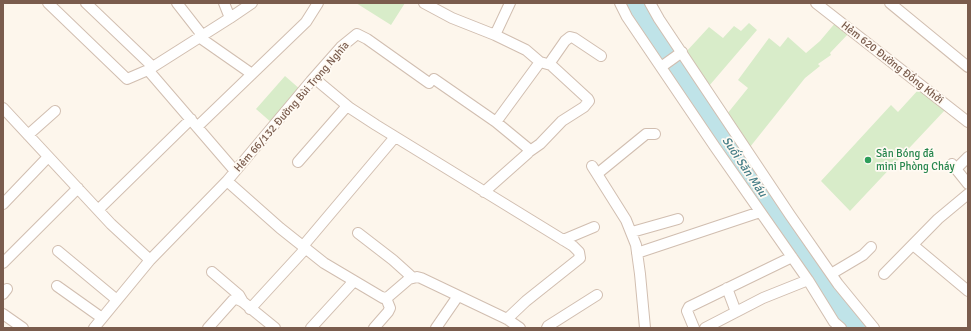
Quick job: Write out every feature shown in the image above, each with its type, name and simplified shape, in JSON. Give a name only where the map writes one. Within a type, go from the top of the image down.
[{"type":"street","points":[[48,3],[128,79],[150,68],[252,3]]},
{"type":"street","points":[[86,3],[150,68],[235,171]]},
{"type":"street","points":[[177,3],[200,36],[252,74]]},
{"type":"street","points":[[224,3],[230,18]]},
{"type":"street","points":[[98,210],[194,123],[252,74],[306,22],[318,3]]},
{"type":"street","points":[[424,3],[452,18],[495,35],[526,50],[570,82],[589,101],[584,107],[562,121],[540,144],[484,192]]},
{"type":"street","points":[[495,35],[510,3]]},
{"type":"street","points":[[620,3],[627,17],[808,280],[834,322],[841,328]]},
{"type":"street","points":[[650,3],[659,19],[790,215],[831,274],[874,328]]},
{"type":"street","name":"Hẻm 620 Đường Đồng Khởi","points":[[816,3],[968,122]]},
{"type":"street","points":[[890,3],[968,67]]},
{"type":"street","name":"Hẻm 66/132 Đường Bùi Trọng Nghĩa","points":[[94,328],[150,260],[227,181],[314,78],[342,47],[357,34],[496,122]]},
{"type":"street","points":[[530,151],[496,122],[565,40],[570,37],[574,38],[601,56]]},
{"type":"street","points":[[661,67],[682,52]]},
{"type":"street","points":[[314,78],[347,106],[563,240],[579,252],[580,258],[526,301],[507,319]]},
{"type":"street","points":[[298,162],[347,106]]},
{"type":"street","points":[[3,108],[98,210],[150,260]]},
{"type":"street","points":[[28,135],[54,111]]},
{"type":"street","points":[[645,328],[640,274],[632,232],[594,170],[646,134],[654,134]]},
{"type":"street","points":[[246,305],[304,247],[395,137]]},
{"type":"street","points":[[3,204],[48,157]]},
{"type":"street","points":[[968,157],[954,166],[968,184]]},
{"type":"street","points":[[227,181],[280,228],[324,263],[383,298],[386,298]]},
{"type":"street","points":[[3,263],[78,188]]},
{"type":"street","points":[[884,274],[944,213],[968,194]]},
{"type":"street","points":[[637,253],[760,212]]},
{"type":"street","points":[[632,232],[678,218]]},
{"type":"street","points":[[563,240],[594,227]]},
{"type":"street","points":[[358,233],[393,260],[413,278]]},
{"type":"street","points":[[913,245],[968,291]]},
{"type":"street","points":[[831,274],[863,255],[871,248]]},
{"type":"street","points":[[58,251],[117,300]]},
{"type":"street","points":[[694,328],[687,309],[792,257]]},
{"type":"street","points":[[212,272],[239,295],[246,305]]},
{"type":"street","points":[[386,298],[409,280],[413,278],[421,278],[507,319],[518,327]]},
{"type":"street","points":[[705,328],[763,298],[808,280]]},
{"type":"street","points":[[311,328],[354,281]]},
{"type":"street","points":[[57,286],[102,318]]},
{"type":"street","points":[[728,288],[736,312]]},
{"type":"street","points":[[547,328],[597,295]]},
{"type":"street","points":[[436,328],[458,296]]},
{"type":"street","points":[[374,328],[390,308],[386,298]]},
{"type":"street","points":[[208,328],[234,300],[246,305],[275,328]]},
{"type":"street","points":[[3,314],[23,328]]},
{"type":"green space","points":[[356,3],[405,3],[391,25]]},
{"type":"green space","points":[[836,22],[849,33],[830,53],[831,55],[818,64],[820,66],[805,78],[750,147],[727,114],[748,88],[738,80],[769,38],[780,47],[788,37],[806,53],[820,41]]},
{"type":"green space","points":[[749,23],[757,30],[709,86],[685,53],[709,27],[723,38],[734,26],[741,31]]},
{"type":"green space","points":[[285,76],[301,90],[272,123],[256,109]]},
{"type":"green space","name":"Sân Bóng đá mini Phòng Cháy","points":[[919,89],[945,110],[850,211],[821,181],[891,105],[898,112]]},
{"type":"water","name":"Suối Săn Máu","points":[[623,3],[648,3],[871,328],[844,328],[836,321]]},
{"type":"place","name":"Sân Bóng đá mini Phòng Cháy","points":[[868,160]]}]
